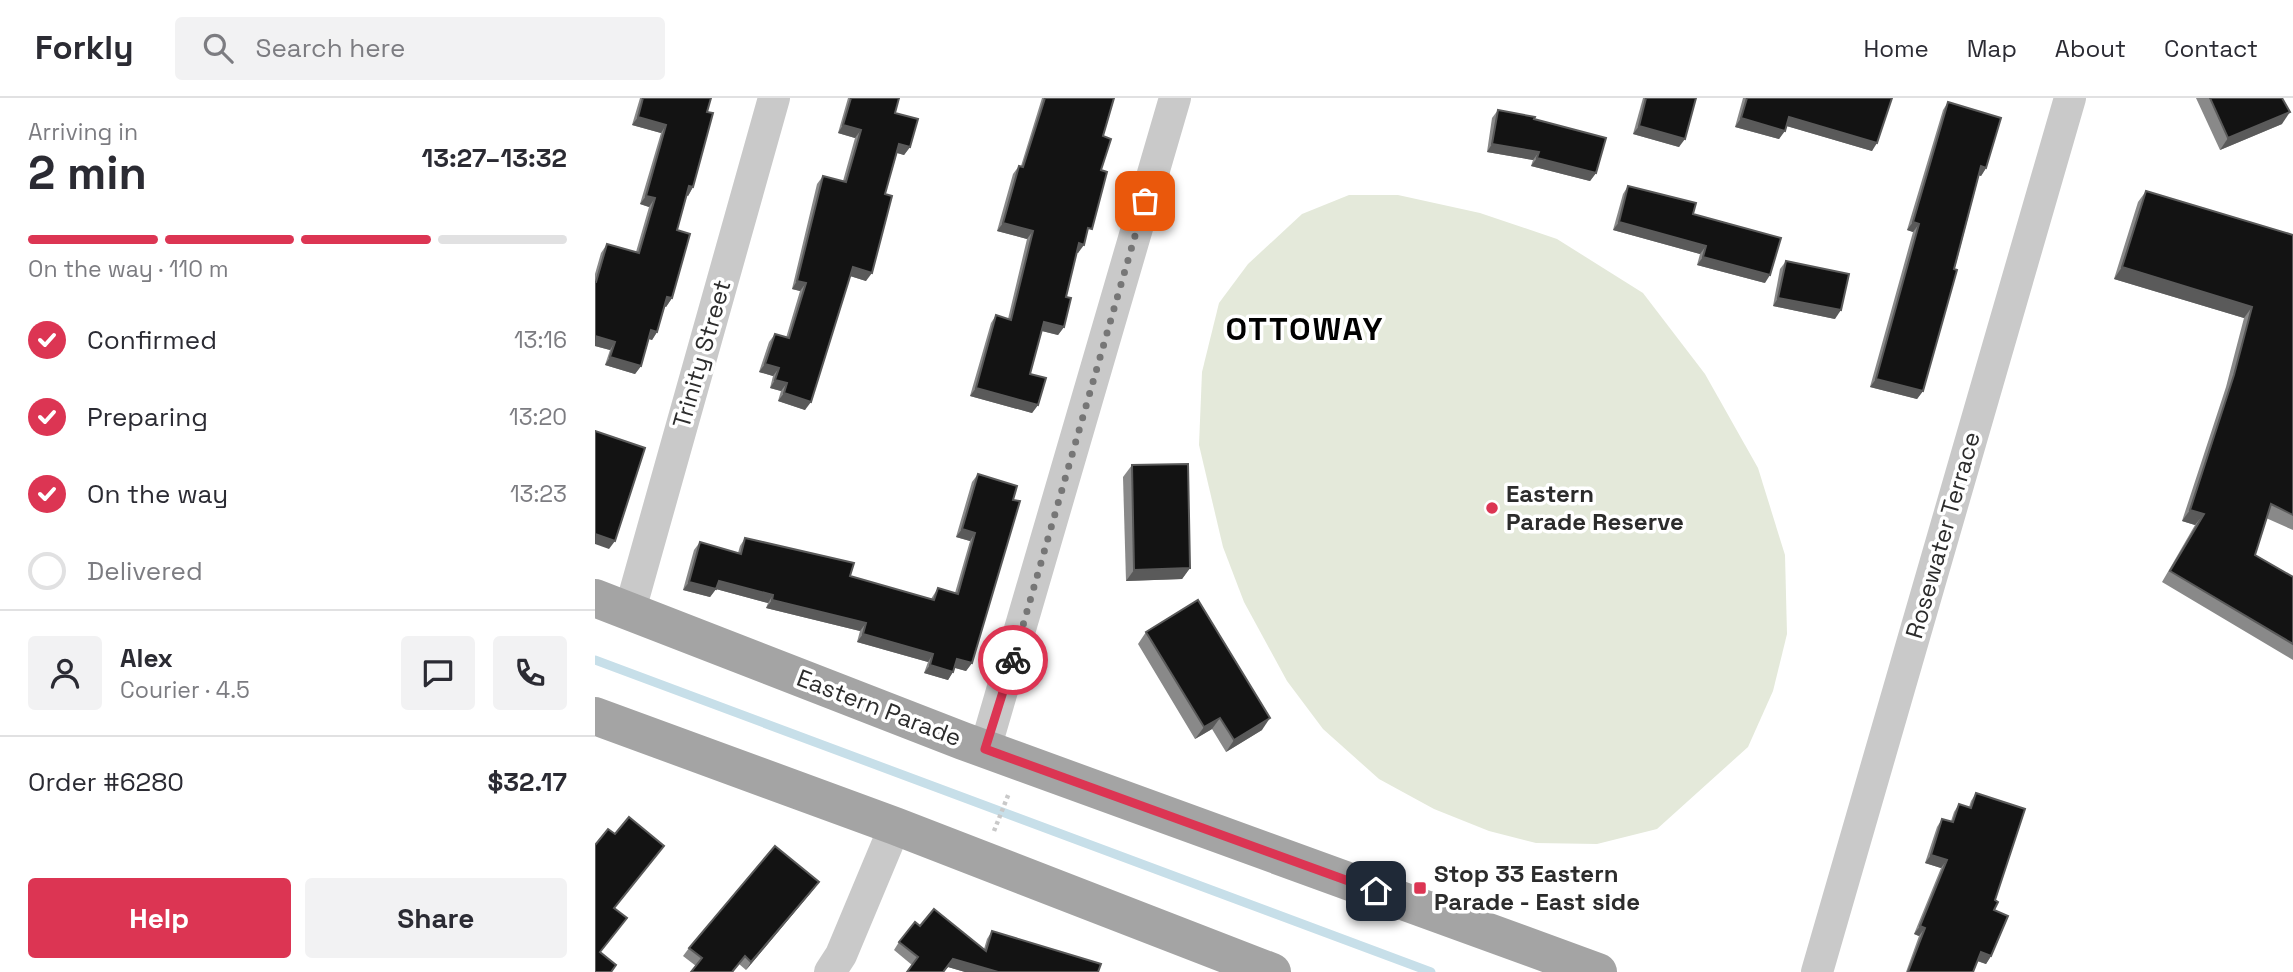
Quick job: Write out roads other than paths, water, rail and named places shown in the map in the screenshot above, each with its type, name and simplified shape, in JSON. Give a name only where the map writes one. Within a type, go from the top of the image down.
[{"type":"main road","name":"Eastern Parade","points":[[613,604],[985,749],[1598,972]]},
{"type":"main road","points":[[595,716],[895,826],[1257,969]]},
{"type":"street","name":"Trinity Street","points":[[613,604],[774,98]]},
{"type":"street","points":[[985,749],[1175,98]]},
{"type":"street","name":"Rosewater Terrace","points":[[1817,972],[2070,98]]},
{"type":"street","points":[[830,972],[841,955],[895,826]]},
{"type":"waterway","points":[[595,660],[1431,972]]},
{"type":"place","name":"Eastern Parade Reserve","points":[[1492,508]]},
{"type":"place","name":"Stop 33 Eastern Parade - East side","points":[[1420,888]]},
{"type":"district","name":"OTTOWAY","points":[[1305,329]]}]
